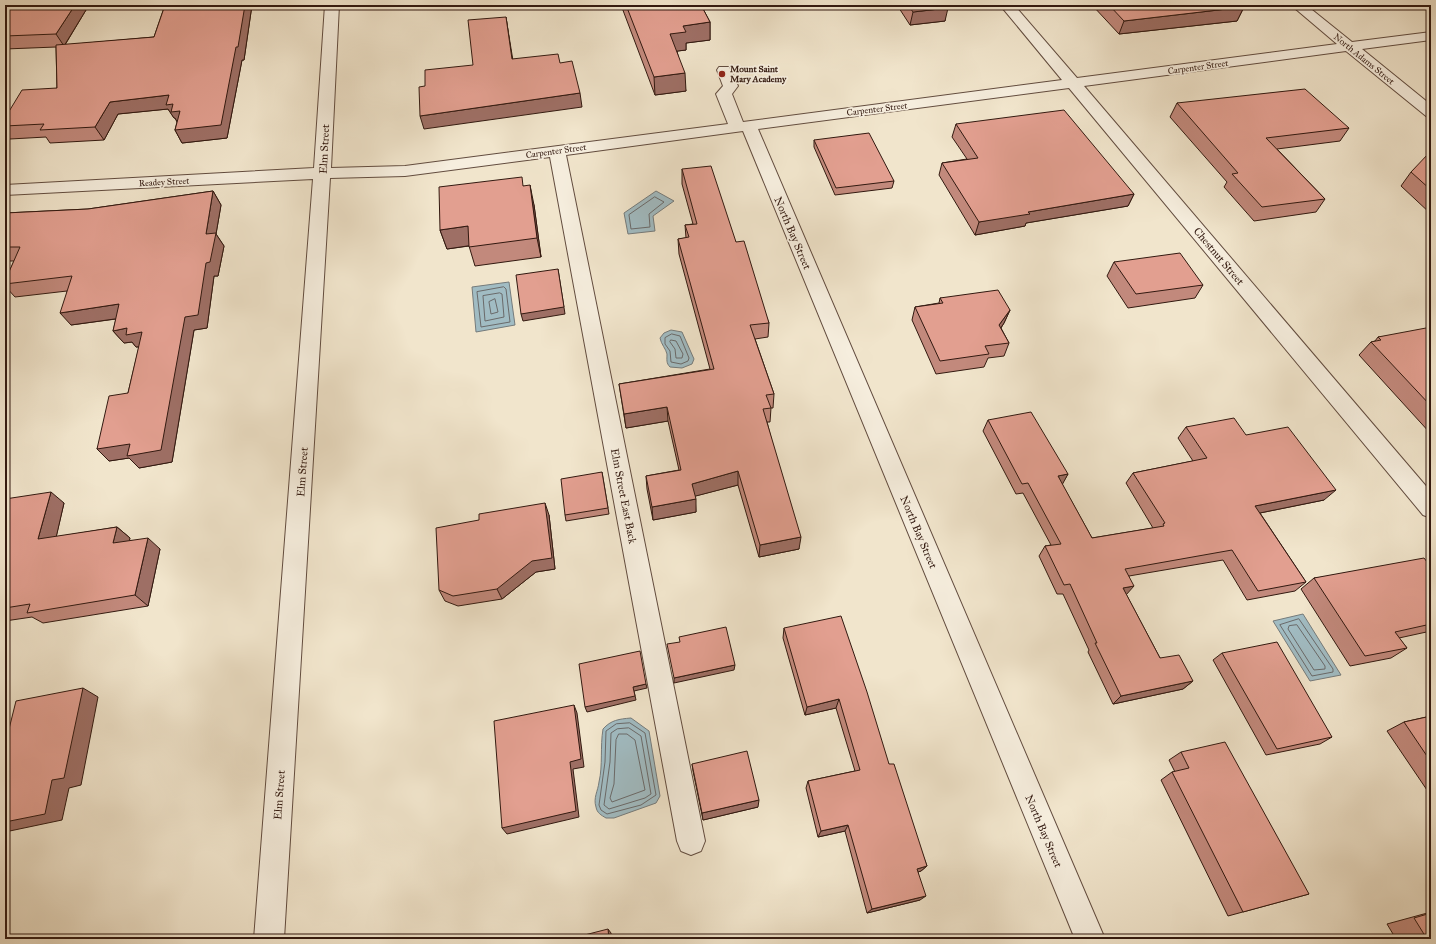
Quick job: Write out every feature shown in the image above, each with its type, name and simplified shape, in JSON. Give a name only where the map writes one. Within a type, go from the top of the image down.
[{"type":"street","name":"Elm Street","points":[[269,939],[322,173],[332,5]]},
{"type":"street","name":"Chestnut Street","points":[[1007,5],[1431,508]]},
{"type":"street","name":"North Adams Street","points":[[1298,5],[1431,113]]},
{"type":"street","name":"Carpenter Street","points":[[322,173],[405,171],[1431,36]]},
{"type":"street","name":"North Bay Street","points":[[724,70],[731,86],[724,94],[742,126],[1090,939]]},
{"type":"street","name":"Elm Street East Back","points":[[557,151],[691,841]]},
{"type":"street","name":"Readey Street","points":[[5,190],[322,173]]},
{"type":"water","points":[[656,191],[674,201],[653,216],[655,231],[628,234],[624,213]]},
{"type":"water","points":[[509,282],[515,325],[476,332],[472,287]]},
{"type":"water","points":[[671,330],[682,332],[694,359],[692,364],[682,368],[670,367],[668,364],[667,354],[660,338],[664,333]]},
{"type":"water","points":[[1303,614],[1341,675],[1310,681],[1273,621]]},
{"type":"water","points":[[631,718],[649,731],[660,796],[656,803],[614,818],[606,818],[597,811],[595,804],[600,776],[603,729],[616,720]]},
{"type":"building","points":[[5,5],[75,5],[56,34],[5,36]]},
{"type":"building","points":[[165,5],[245,5],[238,47],[236,47],[221,125],[175,130],[180,111],[171,112],[173,104],[166,105],[169,95],[110,102],[95,127],[40,130],[44,124],[5,126],[5,118],[22,90],[57,88],[56,45],[154,37]]},
{"type":"building","points":[[626,5],[701,5],[710,22],[683,26],[686,32],[670,34],[685,73],[654,77]]},
{"type":"building","points":[[908,5],[946,5],[948,8],[913,12]]},
{"type":"building","points":[[1109,5],[1241,5],[1244,7],[1124,21]]},
{"type":"building","points":[[506,17],[512,59],[558,54],[560,63],[572,61],[580,93],[420,116],[419,87],[425,86],[425,70],[473,65],[468,20]]},
{"type":"building","points":[[1305,89],[1349,128],[1266,138],[1325,199],[1262,207],[1232,174],[1238,173],[1177,103]]},
{"type":"building","points":[[1064,110],[1134,194],[979,222],[942,163],[978,158],[956,124]]},
{"type":"building","points":[[869,133],[894,181],[836,188],[814,140]]},
{"type":"building","points":[[1429,153],[1431,155],[1431,190],[1411,172]]},
{"type":"building","points":[[711,166],[736,242],[744,241],[769,323],[750,325],[774,394],[766,395],[771,408],[763,409],[801,537],[760,545],[738,471],[692,484],[696,499],[652,507],[646,476],[681,470],[667,407],[624,414],[619,384],[714,369],[678,239],[689,237],[685,225],[697,224],[682,169]]},
{"type":"building","points":[[522,177],[523,186],[530,185],[537,238],[469,247],[468,226],[440,230],[439,187]]},
{"type":"building","points":[[213,191],[206,234],[216,233],[210,262],[206,263],[198,315],[185,317],[161,450],[127,456],[130,444],[97,449],[109,396],[128,393],[142,332],[126,335],[127,328],[113,331],[119,304],[60,313],[72,276],[5,284],[20,247],[5,247],[5,213],[88,209]]},
{"type":"building","points":[[1180,253],[1203,285],[1136,294],[1114,262]]},
{"type":"building","points":[[558,269],[564,307],[521,314],[516,275]]},
{"type":"building","points":[[998,290],[1010,310],[999,325],[1009,343],[985,346],[989,354],[940,361],[915,307],[943,303],[940,298]]},
{"type":"building","points":[[1426,328],[1431,332],[1431,406],[1371,342],[1381,340],[1378,337]]},
{"type":"building","points":[[1031,412],[1068,474],[1058,476],[1092,538],[1164,526],[1163,524],[1165,523],[1133,473],[1207,458],[1186,427],[1234,418],[1246,435],[1288,427],[1336,490],[1255,506],[1306,582],[1258,591],[1232,550],[1125,569],[1134,586],[1123,588],[1160,658],[1179,655],[1193,681],[1121,696],[1095,643],[1097,643],[1070,584],[1064,585],[1045,546],[1061,544],[1028,483],[1022,484],[988,420]]},
{"type":"building","points":[[602,472],[608,508],[565,515],[561,479]]},
{"type":"building","points":[[51,492],[38,539],[117,527],[113,543],[148,538],[135,595],[27,613],[30,604],[5,608],[5,499]]},
{"type":"building","points":[[545,503],[552,558],[532,561],[497,589],[453,596],[439,590],[436,528],[479,520],[479,514]]},
{"type":"building","points":[[1424,558],[1431,567],[1431,624],[1395,632],[1407,648],[1365,656],[1314,578]]},
{"type":"building","points":[[841,616],[867,692],[889,764],[894,764],[927,866],[917,869],[926,896],[872,909],[848,825],[821,831],[808,781],[860,770],[839,699],[807,707],[784,628]]},
{"type":"building","points":[[726,627],[735,665],[674,678],[667,644],[680,642],[679,637]]},
{"type":"building","points":[[1277,642],[1332,737],[1277,749],[1222,653]]},
{"type":"building","points":[[640,651],[646,684],[633,687],[635,696],[585,707],[579,664]]},
{"type":"building","points":[[83,688],[64,778],[52,780],[45,814],[5,822],[5,745],[16,701]]},
{"type":"building","points":[[574,705],[581,759],[570,762],[576,811],[502,828],[494,721]]},
{"type":"building","points":[[1431,716],[1431,762],[1404,722]]},
{"type":"building","points":[[1225,742],[1309,894],[1243,912],[1172,772],[1189,768],[1181,752]]},
{"type":"building","points":[[747,751],[759,800],[702,813],[692,764]]},
{"type":"building","points":[[1431,913],[1431,939],[1427,939],[1414,918]]},
{"type":"building","points":[[608,929],[609,939],[569,939]]},
{"type":"place","name":"Mount Saint Mary Academy","points":[[722,74]]}]
